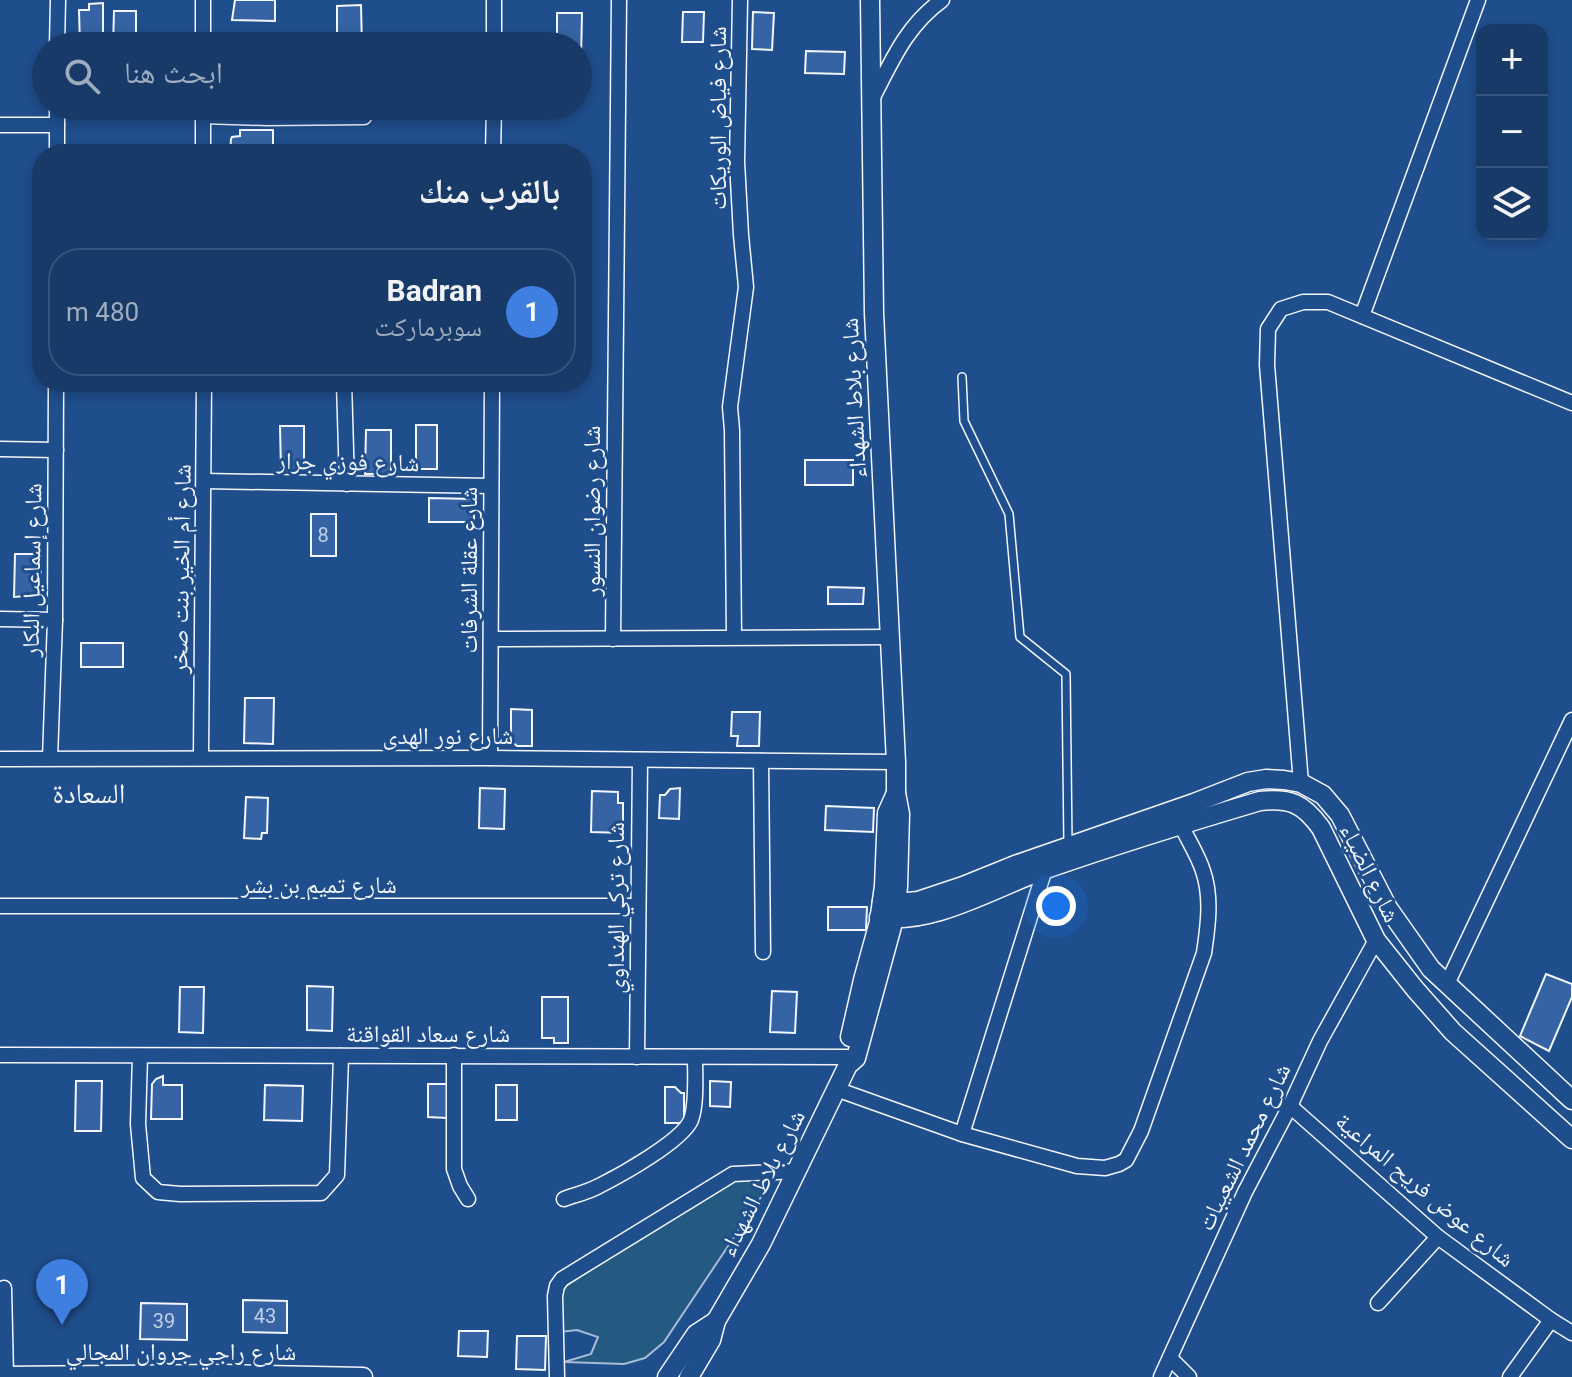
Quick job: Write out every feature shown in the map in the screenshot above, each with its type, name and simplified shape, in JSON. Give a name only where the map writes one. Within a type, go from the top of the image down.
[{"type":"street","points":[[57,32],[58,0]]},
{"type":"street","points":[[203,0],[203,32]]},
{"type":"street","points":[[494,0],[494,32]]},
{"type":"street","name":"شارع رضوان النسور","points":[[613,639],[619,0]]},
{"type":"street","name":"شارع فياض الوريكات","points":[[734,637],[730,407],[746,287],[737,162],[740,0]]},
{"type":"street","name":"شارع بلاط الشهداء","points":[[689,1377],[711,1340],[716,1321],[761,1244],[850,1060],[857,1004],[888,910],[900,814],[896,793],[874,313],[870,0]]},
{"type":"street","points":[[870,103],[906,34],[942,0]]},
{"type":"street","points":[[1362,316],[1478,0]]},
{"type":"street","points":[[57,120],[57,144]]},
{"type":"street","points":[[202,120],[203,144]]},
{"type":"street","points":[[493,144],[494,120]]},
{"type":"street","points":[[0,125],[57,125]]},
{"type":"street","points":[[888,910],[963,886],[1248,782],[1284,780],[1301,783],[1267,365],[1268,329],[1281,309],[1303,302],[1328,302],[1572,403]]},
{"type":"street","name":"شارع إسماعيل البكار","points":[[50,758],[55,620],[56,392]]},
{"type":"street","name":"شارع أم الخير بنت صخر","points":[[201,757],[204,392]]},
{"type":"street","points":[[344,392],[347,484]]},
{"type":"street","name":"شارع عقلة الشرفات","points":[[490,758],[492,392]]},
{"type":"street","points":[[0,449],[56,450]]},
{"type":"street","name":"شارع فوزي جرار","points":[[204,481],[491,486]]},
{"type":"street","points":[[0,619],[55,620]]},
{"type":"street","points":[[492,639],[890,637]]},
{"type":"street","points":[[1447,984],[1572,720]]},
{"type":"street","name":"شارع نور الهدى","points":[[0,759],[201,757],[896,762]]},
{"type":"street","name":"شارع تركي الهنداوي","points":[[637,1057],[640,760]]},
{"type":"street","points":[[761,761],[763,952]]},
{"type":"street","name":"شارع الضياء","points":[[1301,783],[1323,795],[1340,815],[1388,908],[1431,969],[1572,1100]]},
{"type":"street","name":"شارع الضياء","points":[[888,910],[914,917],[972,900],[1045,869],[1260,801],[1279,799],[1296,804],[1311,814],[1326,836],[1376,940],[1415,989],[1453,1032],[1572,1139]]},
{"type":"street","points":[[836,1089],[962,1134],[1077,1166],[1105,1168],[1126,1160],[1141,1131],[1204,953],[1208,894],[1204,872],[1181,825]]},
{"type":"street","points":[[962,1134],[1045,869]]},
{"type":"street","name":"شارع تميم بن بشر","points":[[0,906],[638,906]]},
{"type":"street","name":"شارع محمد الشعيبات","points":[[1161,1377],[1245,1192],[1320,1041],[1376,940]]},
{"type":"street","name":"شارع سعاد القواقنة","points":[[0,1055],[454,1055],[850,1060]]},
{"type":"street","points":[[454,1055],[454,1169],[468,1199]]},
{"type":"street","points":[[140,1056],[138,1124],[143,1178],[158,1192],[180,1194],[321,1193],[337,1175],[341,1056]]},
{"type":"street","points":[[564,1199],[597,1187],[682,1133],[693,1111],[695,1057]]},
{"type":"street","name":"شارع عوض فريح المراعية","points":[[1290,1106],[1438,1237],[1572,1333]]},
{"type":"street","points":[[557,1377],[555,1296],[562,1279],[733,1174],[797,1171]]},
{"type":"street","points":[[1378,1303],[1438,1237]]},
{"type":"street","points":[[3,1376],[4,1288]]},
{"type":"street","points":[[1510,1377],[1551,1320]]},
{"type":"street","name":"شارع بلاط الشهداء","points":[[667,1377],[696,1334],[716,1321]]},
{"type":"street","points":[[1170,1358],[1189,1377]]},
{"type":"street","name":"شارع راجي جروان المجالي","points":[[3,1376],[363,1377]]},
{"type":"lane","points":[[962,377],[964,421],[1009,514],[1020,637],[1066,674],[1068,848]]},
{"type":"shaded area","points":[[735,1174],[775,1176],[664,1342],[645,1358],[624,1364],[564,1362],[591,1354],[598,1337],[577,1330],[560,1332],[560,1290]]},
{"type":"building","points":[[235,0],[275,0],[275,21],[232,20]]},
{"type":"building","points":[[103,3],[103,32],[80,32],[79,10],[89,10],[89,4]]},
{"type":"building","points":[[361,5],[362,32],[337,32],[337,6]]},
{"type":"building","points":[[114,11],[136,11],[136,32],[113,32]]},
{"type":"building","points":[[683,12],[704,12],[703,42],[682,42]]},
{"type":"building","points":[[753,12],[774,13],[772,50],[752,49]]},
{"type":"building","points":[[557,13],[582,13],[582,32],[557,32]]},
{"type":"building","points":[[806,51],[845,52],[844,74],[805,73]]},
{"type":"building","points":[[240,130],[273,130],[273,144],[231,144],[232,137],[240,136]]},
{"type":"building","points":[[416,425],[437,425],[437,469],[416,469]]},
{"type":"building","points":[[280,426],[304,426],[304,470],[281,471]]},
{"type":"building","points":[[366,430],[391,430],[391,474],[365,474]]},
{"type":"building","points":[[805,460],[853,460],[853,485],[805,485]]},
{"type":"building","points":[[429,498],[474,499],[474,522],[429,522]]},
{"type":"building","points":[[311,514],[336,514],[336,556],[311,556]]},
{"type":"building","points":[[15,554],[41,554],[40,595],[14,597]]},
{"type":"building","points":[[828,587],[864,588],[863,604],[828,604]]},
{"type":"building","points":[[81,643],[123,643],[123,667],[81,667]]},
{"type":"building","points":[[245,698],[274,698],[273,744],[244,743]]},
{"type":"building","points":[[511,709],[532,710],[532,746],[517,746],[511,741]]},
{"type":"building","points":[[732,712],[760,712],[759,746],[737,746],[738,736],[731,736]]},
{"type":"building","points":[[480,788],[505,789],[504,829],[479,828]]},
{"type":"building","points":[[680,788],[679,819],[659,818],[660,795]]},
{"type":"building","points":[[592,791],[618,792],[618,803],[623,803],[623,833],[591,832]]},
{"type":"building","points":[[246,797],[268,798],[267,833],[262,833],[261,839],[244,838]]},
{"type":"building","points":[[826,806],[874,808],[873,832],[825,830]]},
{"type":"building","points":[[828,907],[867,907],[866,930],[828,930]]},
{"type":"building","points":[[1546,974],[1572,984],[1572,997],[1549,1051],[1520,1036]]},
{"type":"building","points":[[307,986],[333,987],[332,1031],[307,1030]]},
{"type":"building","points":[[180,987],[204,987],[203,1033],[179,1032]]},
{"type":"building","points":[[772,991],[797,992],[795,1033],[770,1032]]},
{"type":"building","points":[[542,997],[568,997],[568,1043],[554,1043],[554,1038],[542,1038]]},
{"type":"building","points":[[163,1076],[163,1085],[182,1085],[182,1119],[151,1119],[152,1084]]},
{"type":"building","points":[[76,1081],[102,1081],[101,1131],[75,1131]]},
{"type":"building","points":[[710,1081],[731,1082],[730,1107],[710,1106]]},
{"type":"building","points":[[428,1084],[447,1084],[447,1118],[428,1117]]},
{"type":"building","points":[[265,1085],[303,1086],[302,1121],[264,1120]]},
{"type":"building","points":[[496,1085],[517,1085],[517,1120],[496,1120]]},
{"type":"building","points":[[665,1087],[675,1087],[684,1093],[684,1123],[665,1123]]},
{"type":"building","points":[[243,1300],[287,1301],[287,1333],[243,1332]]},
{"type":"building","points":[[141,1303],[187,1304],[187,1340],[140,1339]]},
{"type":"building","points":[[459,1331],[488,1331],[487,1357],[458,1356]]},
{"type":"building","points":[[517,1336],[546,1336],[545,1370],[516,1369]]},
{"type":"place","name":"Badran","points":[[62,1325]]},
{"type":"district","name":"السعادة","points":[[89,793]]}]
